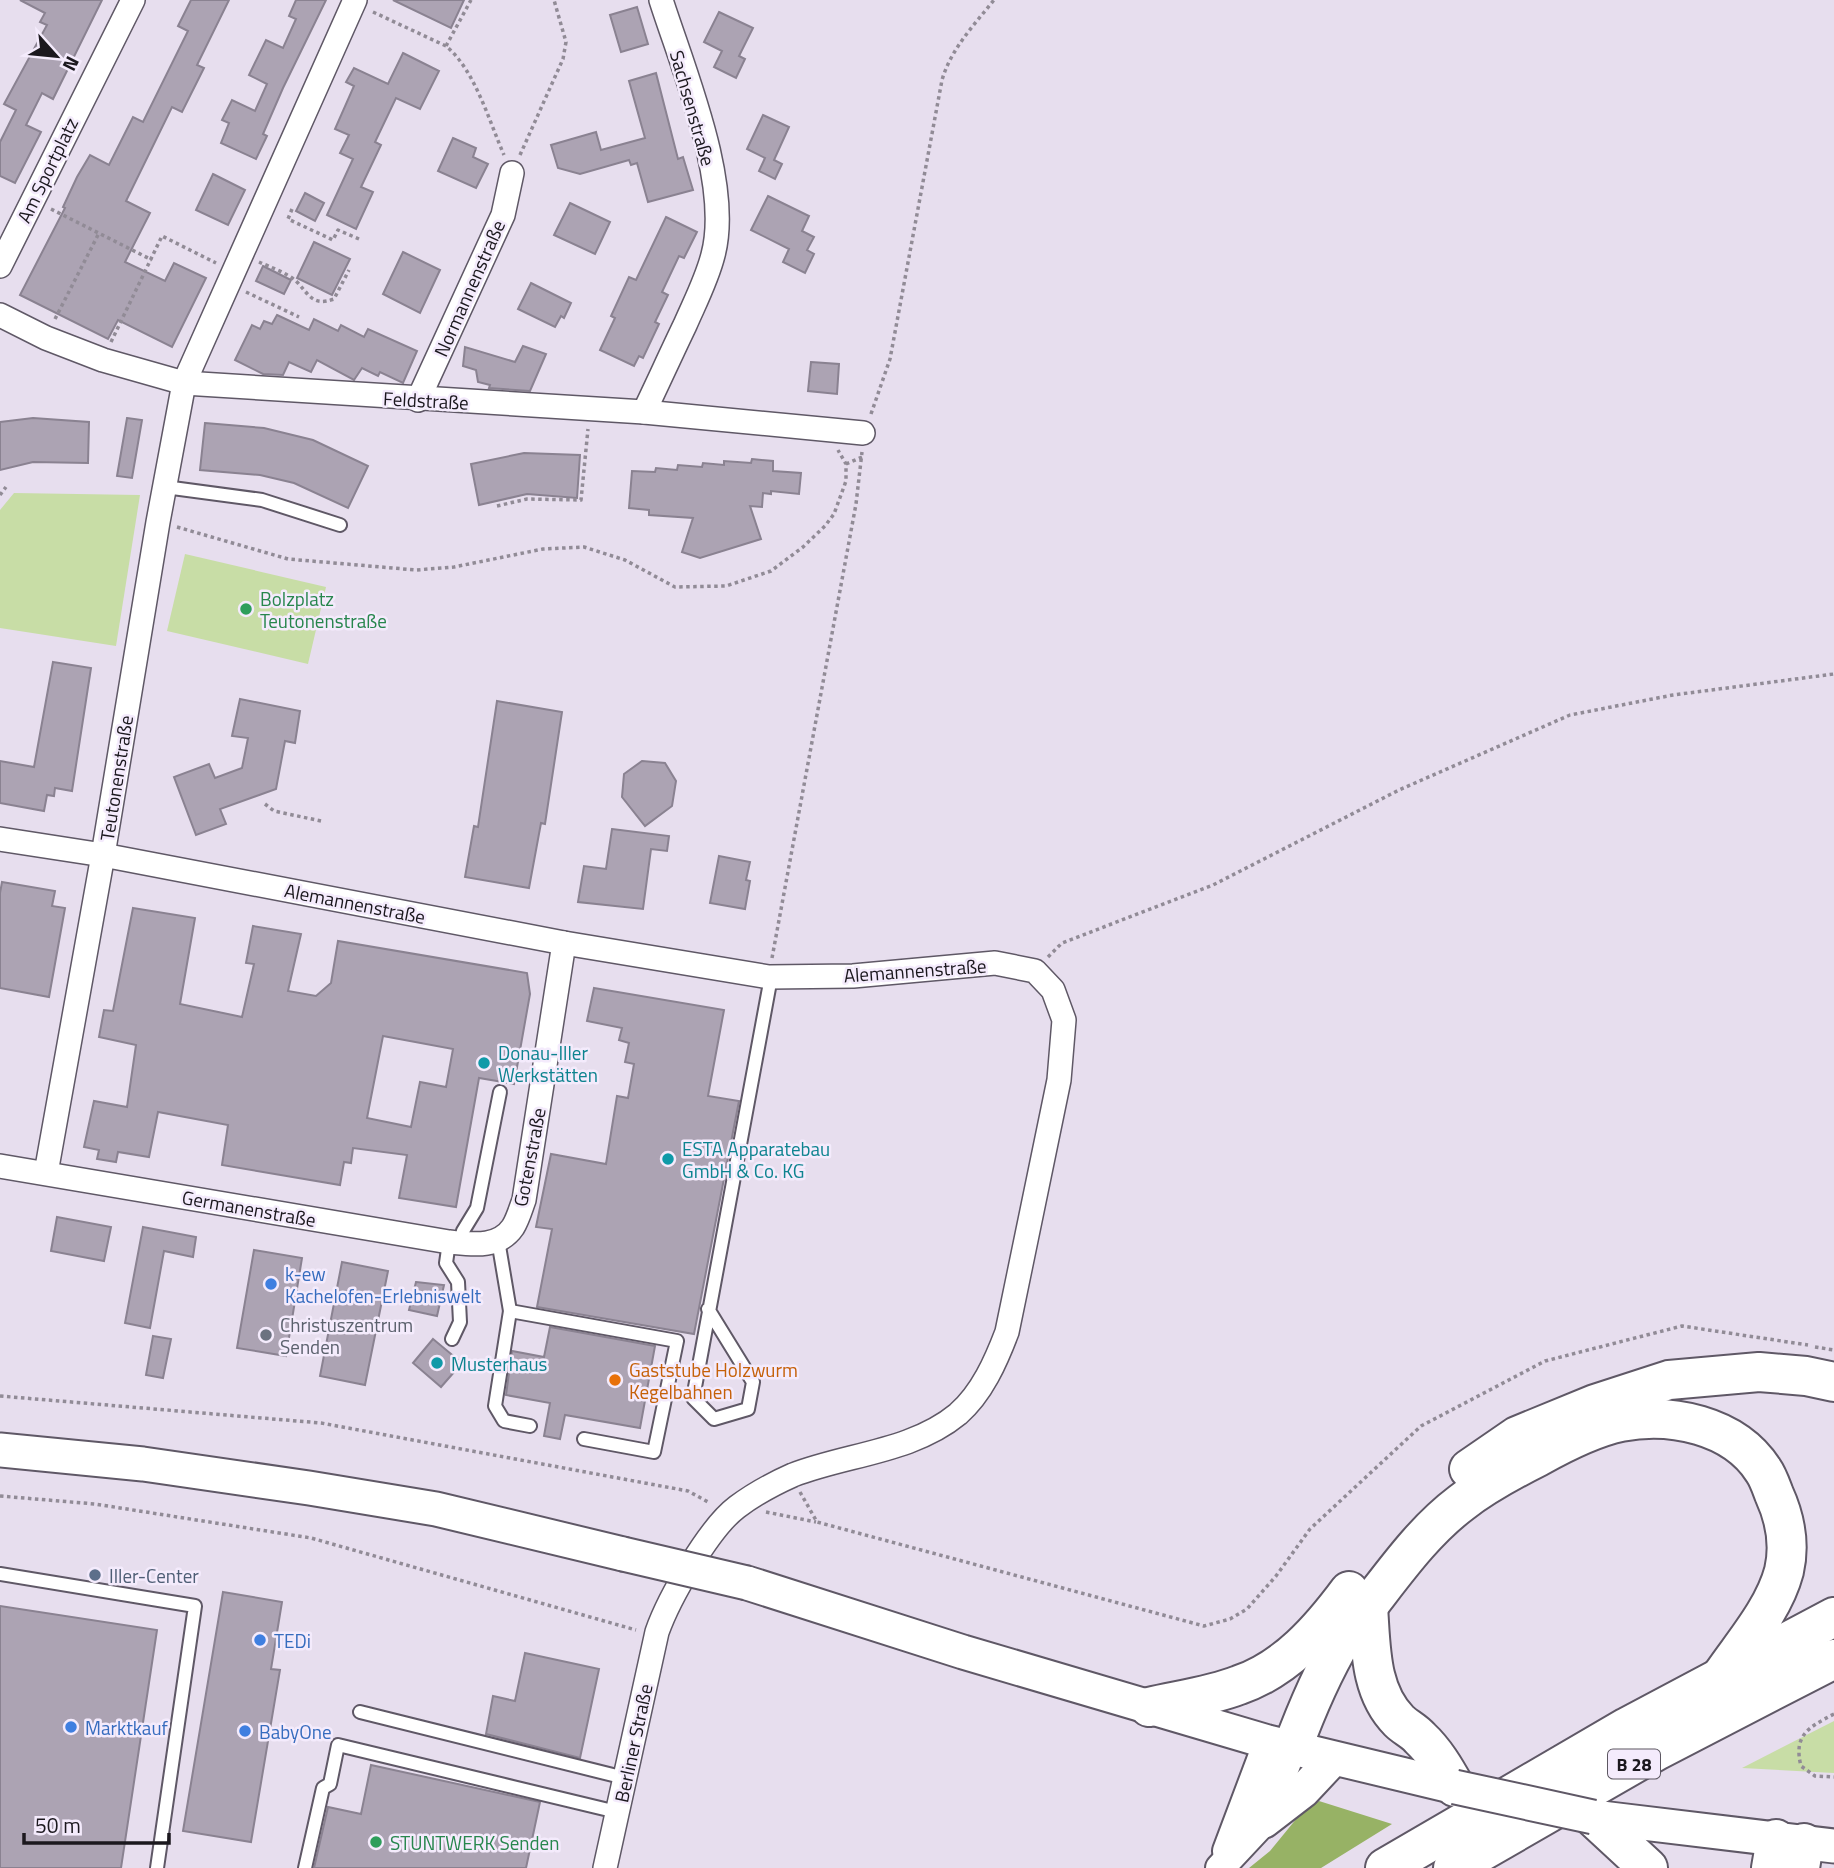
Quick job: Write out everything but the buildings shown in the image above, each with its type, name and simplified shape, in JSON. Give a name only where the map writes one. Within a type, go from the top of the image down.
[{"type":"highway","points":[[1280,1745],[1286,1695],[1352,1607],[1410,1516],[1451,1482],[1517,1436],[1595,1404],[1669,1380],[1759,1372],[1805,1376],[1834,1382]]},
{"type":"highway","points":[[1149,1707],[1239,1686],[1271,1671],[1352,1607],[1461,1503],[1516,1468],[1562,1444],[1619,1423],[1652,1418],[1690,1422],[1707,1428],[1751,1455],[1763,1470],[1785,1523],[1787,1545],[1778,1588],[1722,1675]]},
{"type":"highway","points":[[1352,1607],[1380,1690],[1398,1720],[1420,1738],[1436,1775]]},
{"type":"highway","name":"B 28","points":[[1385,1868],[1627,1727],[1834,1617]]},
{"type":"highway","name":"B 28","points":[[1453,1868],[1658,1750],[1834,1659]]},
{"type":"highway","points":[[1592,1817],[1648,1868]]},
{"type":"main road","points":[[0,1450],[143,1464],[436,1509],[747,1583],[963,1652],[1333,1759],[1436,1775],[1592,1817],[1669,1828],[1797,1853]]},
{"type":"main road","points":[[1264,1821],[1303,1791],[1333,1759]]},
{"type":"street","name":"Am Sportplatz","points":[[0,266],[133,0]]},
{"type":"street","name":"Sachsenstraße","points":[[644,412],[702,287],[714,254],[717,229],[716,192],[707,142],[661,0]]},
{"type":"street","points":[[184,383],[354,2]]},
{"type":"street","name":"Normannenstraße","points":[[418,400],[503,215],[512,173]]},
{"type":"street","name":"Feldstraße","points":[[0,315],[46,338],[103,360],[184,383],[418,400],[644,412],[863,433]]},
{"type":"street","name":"Teutonenstraße","points":[[46,1173],[184,383]]},
{"type":"street","name":"Alemannenstraße","points":[[0,839],[103,855],[564,943],[769,977],[853,976],[995,963],[1035,971]]},
{"type":"street","name":"Gotenstraße","points":[[498,1240],[513,1228],[524,1200],[564,943]]},
{"type":"street","points":[[740,1505],[793,1475],[903,1443],[936,1429],[959,1413],[978,1391],[995,1362],[1007,1332],[1059,1080],[1064,1020],[1053,990],[1035,971]]},
{"type":"street","name":"Germanenstraße","points":[[0,1166],[455,1242],[481,1245],[498,1240]]},
{"type":"street","name":"Berliner Straße","points":[[605,1868],[657,1632],[717,1526],[740,1505]]},
{"type":"street","points":[[1220,1868],[1264,1821],[1280,1745]]},
{"type":"street","points":[[1220,1868],[1238,1826],[1280,1745]]},
{"type":"lane","points":[[165,486],[262,500],[340,525]]},
{"type":"lane","points":[[708,1309],[753,1382],[748,1409],[714,1419],[693,1398],[708,1309],[769,988],[769,977]]},
{"type":"lane","points":[[453,1339],[460,1322],[458,1282],[446,1263],[455,1242],[477,1208],[500,1092]]},
{"type":"lane","points":[[498,1240],[510,1311],[495,1406],[504,1421],[530,1426]]},
{"type":"lane","points":[[510,1311],[677,1341],[653,1452],[584,1438]]},
{"type":"lane","points":[[0,1574],[195,1606],[157,1868]]},
{"type":"lane","points":[[360,1712],[625,1778]]},
{"type":"lane","points":[[306,1868],[323,1788],[330,1784],[338,1745],[617,1812]]},
{"type":"path","points":[[446,46],[471,0]]},
{"type":"path","points":[[512,173],[564,59],[566,41],[554,0]]},
{"type":"path","points":[[769,977],[856,503],[863,433],[890,359],[942,80],[947,63],[957,47],[994,0]]},
{"type":"path","points":[[354,2],[446,46],[466,69],[512,173]]},
{"type":"path","points":[[32,199],[152,260]]},
{"type":"path","points":[[292,209],[288,219],[333,240],[338,230],[359,239]]},
{"type":"path","points":[[46,338],[99,233]]},
{"type":"path","points":[[103,360],[162,236],[234,270],[299,317]]},
{"type":"path","points":[[234,270],[295,280],[308,296],[318,301],[334,299],[349,270]]},
{"type":"path","points":[[497,506],[527,499],[581,500],[590,409]]},
{"type":"path","points":[[158,522],[288,559],[416,570],[454,567],[542,549],[584,547],[625,560],[675,587],[726,586],[771,571],[803,547],[834,514],[846,481],[846,464],[839,452],[810,438],[810,428]]},
{"type":"path","points":[[846,464],[862,457]]},
{"type":"path","points":[[0,495],[6,487]]},
{"type":"path","points":[[1035,971],[1062,943],[1213,885],[1399,790],[1570,715],[1673,695],[1834,674]]},
{"type":"path","points":[[265,804],[274,811],[321,821]]},
{"type":"path","points":[[740,1505],[775,1515],[817,1522],[1204,1626],[1230,1619],[1247,1609],[1276,1576],[1310,1529],[1421,1426],[1545,1361],[1682,1326],[1834,1350]]},
{"type":"path","points":[[0,1396],[321,1423],[688,1491],[713,1504],[706,1513]]},
{"type":"path","points":[[793,1475],[817,1522]]},
{"type":"path","points":[[0,1496],[95,1504],[311,1538],[637,1630]]},
{"type":"path","points":[[1834,1714],[1802,1735],[1797,1752],[1801,1766],[1815,1776],[1834,1777]]},
{"type":"green space","points":[[14,493],[140,495],[116,646],[0,628],[0,510]]},
{"type":"green space","name":"Bolzplatz Teutonenstraße","points":[[185,554],[326,587],[308,664],[167,631]]},
{"type":"green space","points":[[1834,1721],[1834,1773],[1742,1768]]},
{"type":"green space","points":[[1319,1801],[1392,1824],[1321,1868],[1249,1868],[1270,1851],[1297,1818]]},
{"type":"place","name":"Bolzplatz Teutonenstraße","points":[[246,609]]},
{"type":"place","name":"Donau-Iller Werkstätten","points":[[484,1063]]},
{"type":"place","name":"ESTA Apparatebau GmbH & Co. KG","points":[[668,1159]]},
{"type":"place","name":"k-ew Kachelofen-Erlebniswelt","points":[[271,1284]]},
{"type":"place","name":"Christuszentrum Senden","points":[[266,1335]]},
{"type":"place","name":"Musterhaus","points":[[437,1363]]},
{"type":"place","name":"Gaststube Holzwurm Kegelbahnen","points":[[615,1380]]},
{"type":"place","name":"Iller-Center","points":[[95,1575]]},
{"type":"place","name":"TEDi","points":[[260,1640]]},
{"type":"place","name":"Marktkauf","points":[[71,1727]]},
{"type":"place","name":"BabyOne","points":[[245,1731]]},
{"type":"place","name":"STUNTWERK Senden","points":[[376,1842]]}]
